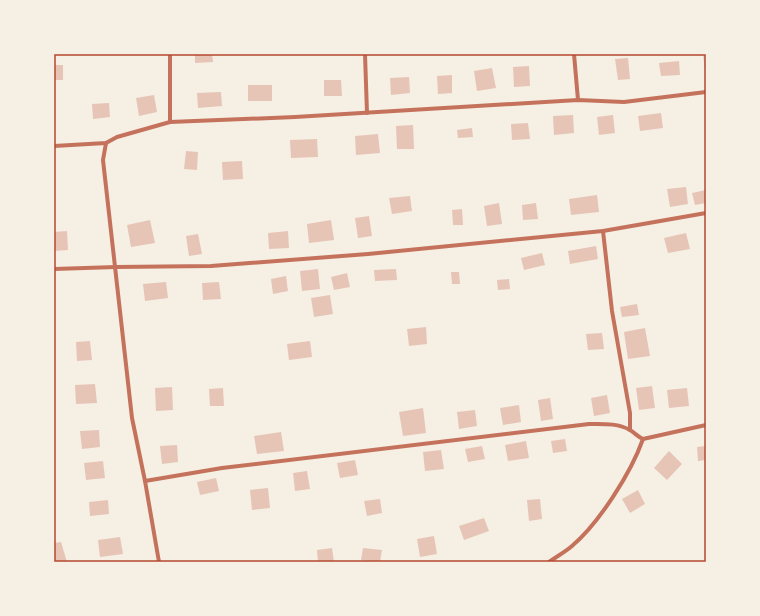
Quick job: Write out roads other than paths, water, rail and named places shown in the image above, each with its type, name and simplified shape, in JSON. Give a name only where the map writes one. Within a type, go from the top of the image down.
[{"type":"street","points":[[170,54],[170,122]]},
{"type":"street","points":[[364,54],[367,113]]},
{"type":"street","points":[[574,54],[578,100]]},
{"type":"street","points":[[54,146],[106,143],[117,138],[170,122],[295,118],[578,100],[624,102],[706,92]]},
{"type":"street","points":[[106,143],[103,160],[132,418],[159,562]]},
{"type":"street","points":[[54,269],[210,266],[368,254],[603,231],[706,212]]},
{"type":"street","points":[[603,231],[612,311],[630,413],[630,430]]},
{"type":"street","points":[[145,481],[222,468],[589,424],[615,424],[630,430],[636,436],[643,439],[706,425]]},
{"type":"street","points":[[549,562],[572,546],[592,525],[619,488],[637,456],[643,439]]}]
